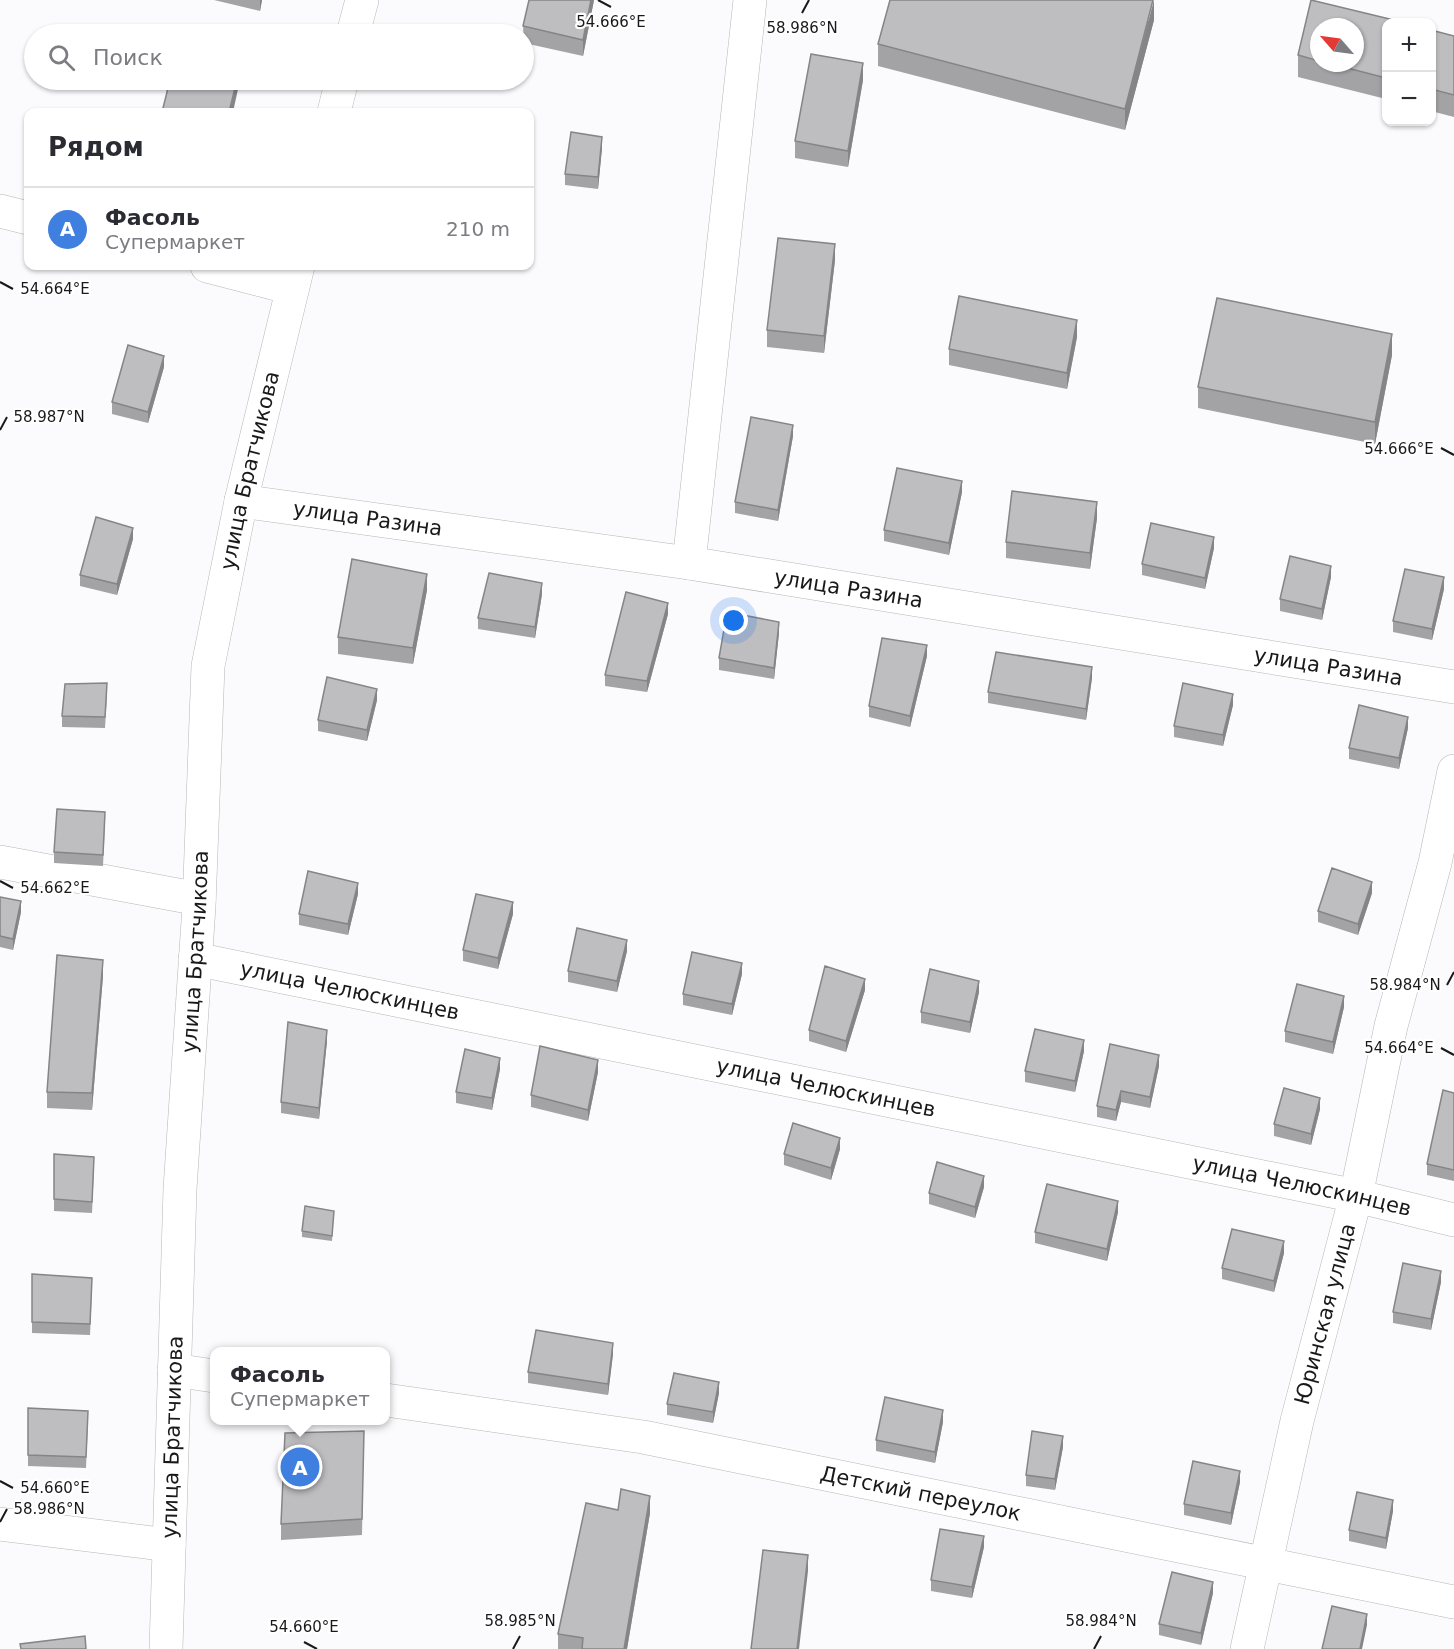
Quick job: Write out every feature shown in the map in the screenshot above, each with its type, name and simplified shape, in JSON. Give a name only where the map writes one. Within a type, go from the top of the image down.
[{"type":"street","points":[[356,24],[362,0]]},
{"type":"street","points":[[689,563],[750,0]]},
{"type":"street","points":[[335,108],[340,90]]},
{"type":"street","points":[[0,211],[24,217]]},
{"type":"street","points":[[239,270],[295,277]]},
{"type":"street","name":"улица Братчикова","points":[[166,1649],[180,1189],[199,899],[208,666],[241,501],[295,277]]},
{"type":"street","name":"улица Разина","points":[[241,501],[689,563],[1454,687]]},
{"type":"street","name":"Юринская улица","points":[[1247,1649],[1297,1421],[1356,1196],[1391,1026],[1445,866],[1454,771]]},
{"type":"street","points":[[0,862],[199,899]]},
{"type":"street","name":"улица Челюскинцев","points":[[195,959],[1356,1196],[1454,1220]]},
{"type":"street","points":[[174,1370],[210,1375]]},
{"type":"street","name":"Детский переулок","points":[[390,1401],[643,1437],[1454,1602]]},
{"type":"street","points":[[0,1524],[169,1545]]},
{"type":"building","points":[[529,0],[591,0],[583,40],[534,29],[534,24],[523,24]]},
{"type":"building","points":[[890,0],[1153,0],[1125,109],[878,44]]},
{"type":"building","points":[[1311,0],[1385,18],[1382,18],[1382,77],[1363,72],[1364,18],[1310,18],[1310,58],[1298,55]]},
{"type":"building","points":[[1436,31],[1454,36],[1454,95],[1436,90]]},
{"type":"building","points":[[811,54],[863,63],[848,151],[795,141]]},
{"type":"building","points":[[168,90],[234,90],[230,108],[163,108]]},
{"type":"building","points":[[571,132],[602,137],[598,177],[565,174]]},
{"type":"building","points":[[778,238],[835,244],[824,336],[767,330]]},
{"type":"building","points":[[959,296],[1077,320],[1067,373],[949,349]]},
{"type":"building","points":[[1217,298],[1392,334],[1375,422],[1198,387]]},
{"type":"building","points":[[128,345],[164,356],[148,412],[112,402]]},
{"type":"building","points":[[751,417],[793,425],[778,510],[735,502]]},
{"type":"building","points":[[897,468],[962,481],[949,543],[884,530]]},
{"type":"building","points":[[1012,491],[1097,502],[1090,553],[1006,542]]},
{"type":"building","points":[[96,517],[133,528],[117,584],[80,575]]},
{"type":"building","points":[[1151,523],[1214,537],[1205,578],[1142,564]]},
{"type":"building","points":[[1290,556],[1331,566],[1322,609],[1280,599]]},
{"type":"building","points":[[352,559],[427,574],[413,648],[338,637]]},
{"type":"building","points":[[1405,569],[1444,577],[1432,629],[1393,621]]},
{"type":"building","points":[[489,573],[542,583],[535,627],[478,618]]},
{"type":"building","points":[[626,592],[668,603],[647,681],[605,675]]},
{"type":"building","points":[[727,612],[779,622],[774,668],[719,658]]},
{"type":"building","points":[[882,638],[927,645],[910,716],[869,706]]},
{"type":"building","points":[[996,652],[1092,667],[1086,709],[988,692]]},
{"type":"building","points":[[327,677],[377,689],[367,730],[318,720]]},
{"type":"building","points":[[107,683],[105,717],[62,716],[65,684]]},
{"type":"building","points":[[1183,683],[1233,694],[1223,735],[1174,726]]},
{"type":"building","points":[[1359,705],[1408,717],[1399,758],[1349,748]]},
{"type":"building","points":[[57,809],[105,812],[103,855],[54,852]]},
{"type":"building","points":[[1332,868],[1372,882],[1358,924],[1318,911]]},
{"type":"building","points":[[308,871],[358,883],[348,924],[299,914]]},
{"type":"building","points":[[476,894],[513,902],[498,958],[463,950]]},
{"type":"building","points":[[0,897],[21,901],[13,939],[0,936]]},
{"type":"building","points":[[577,928],[627,940],[617,981],[568,971]]},
{"type":"building","points":[[692,952],[742,963],[732,1004],[683,994]]},
{"type":"building","points":[[57,955],[103,960],[92,1093],[47,1092]]},
{"type":"building","points":[[825,966],[865,979],[846,1041],[809,1030]]},
{"type":"building","points":[[930,969],[979,981],[970,1022],[921,1012]]},
{"type":"building","points":[[1297,984],[1344,996],[1333,1042],[1285,1031]]},
{"type":"building","points":[[288,1022],[327,1030],[319,1108],[281,1102]]},
{"type":"building","points":[[1035,1029],[1084,1040],[1075,1081],[1025,1071]]},
{"type":"building","points":[[1110,1044],[1159,1055],[1150,1097],[1121,1091],[1116,1110],[1097,1106]]},
{"type":"building","points":[[540,1046],[598,1060],[588,1110],[531,1095]]},
{"type":"building","points":[[465,1049],[500,1058],[492,1098],[456,1092]]},
{"type":"building","points":[[1284,1088],[1320,1098],[1311,1134],[1274,1124]]},
{"type":"building","points":[[1443,1090],[1454,1093],[1454,1170],[1427,1164]]},
{"type":"building","points":[[793,1123],[840,1138],[831,1168],[784,1154]]},
{"type":"building","points":[[54,1154],[94,1157],[92,1202],[54,1199]]},
{"type":"building","points":[[937,1162],[984,1176],[975,1207],[929,1193]]},
{"type":"building","points":[[1047,1184],[1118,1201],[1107,1249],[1035,1232]]},
{"type":"building","points":[[305,1206],[334,1211],[332,1236],[302,1231]]},
{"type":"building","points":[[1232,1229],[1284,1241],[1274,1281],[1222,1268]]},
{"type":"building","points":[[1403,1263],[1441,1271],[1431,1319],[1393,1312]]},
{"type":"building","points":[[32,1274],[92,1278],[90,1324],[32,1322]]},
{"type":"building","points":[[536,1330],[613,1343],[608,1384],[528,1372]]},
{"type":"building","points":[[674,1373],[719,1382],[713,1412],[667,1404]]},
{"type":"building","points":[[885,1397],[943,1410],[935,1452],[876,1440]]},
{"type":"building","points":[[28,1408],[88,1411],[86,1457],[28,1455]]},
{"type":"building","points":[[364,1431],[362,1519],[281,1524],[285,1433]]},
{"type":"building","points":[[1032,1431],[1063,1436],[1055,1479],[1026,1475]]},
{"type":"building","points":[[1193,1461],[1240,1471],[1231,1513],[1184,1504]]},
{"type":"building","points":[[621,1489],[650,1496],[624,1649],[582,1649],[583,1638],[558,1634],[586,1503],[618,1510]]},
{"type":"building","points":[[1357,1492],[1393,1500],[1386,1538],[1349,1530]]},
{"type":"building","points":[[940,1529],[984,1536],[972,1587],[931,1580]]},
{"type":"building","points":[[763,1550],[808,1555],[797,1649],[751,1649]]},
{"type":"building","points":[[1172,1572],[1213,1582],[1201,1633],[1159,1624]]},
{"type":"building","points":[[1332,1606],[1367,1614],[1360,1649],[1322,1649]]},
{"type":"building","points":[[85,1636],[86,1649],[21,1649],[20,1644]]},
{"type":"place","name":"Фасоль","points":[[300,1467]]}]
